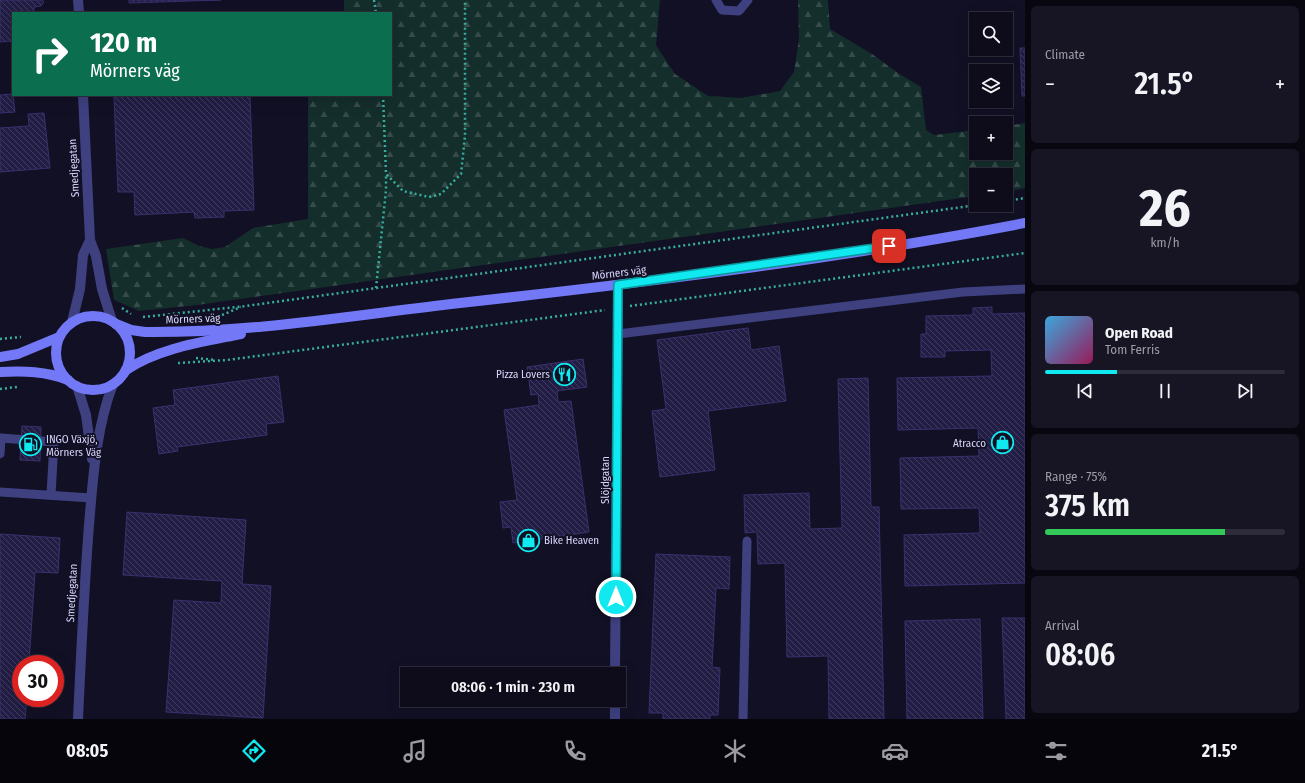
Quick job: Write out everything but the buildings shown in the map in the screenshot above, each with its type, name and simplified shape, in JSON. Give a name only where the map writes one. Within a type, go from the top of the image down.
[{"type":"main road","name":"Mörners väg","points":[[967,234],[1025,222]]},
{"type":"main road","name":"Mörners väg","points":[[114,322],[131,330],[145,332],[272,327],[425,307],[618,285],[967,234],[1025,228]]},
{"type":"main road","points":[[0,372],[18,371],[53,374],[73,383],[95,390],[113,384],[126,370],[130,349],[128,339],[114,322],[102,317],[92,316],[81,318],[72,322],[60,337],[56,348],[57,360],[64,375],[73,383]]},
{"type":"main road","name":"Mörners väg","points":[[126,370],[135,364],[170,350],[272,327]]},
{"type":"main road","points":[[0,357],[24,351],[60,337]]},
{"type":"street","points":[[78,0],[79,12]]},
{"type":"street","name":"Smedjegatan","points":[[83,96],[90,240],[96,256],[102,289],[114,322]]},
{"type":"street","name":"Smedjegatan","points":[[72,322],[80,289],[83,255],[90,240]]},
{"type":"street","name":"Slöjdgatan","points":[[616,667],[618,285]]},
{"type":"street","name":"Smedjegatan","points":[[73,383],[86,415],[93,469]]},
{"type":"street","name":"Smedjegatan","points":[[78,719],[84,589],[93,469],[104,414],[113,384]]},
{"type":"street","points":[[615,707],[615,719]]},
{"type":"lane","points":[[716,0],[722,10],[739,11],[748,0]]},
{"type":"lane","points":[[618,334],[963,292],[1025,289]]},
{"type":"lane","points":[[0,454],[1,438],[54,442],[51,495]]},
{"type":"lane","points":[[0,492],[91,498]]},
{"type":"lane","points":[[743,719],[747,541]]},
{"type":"path","points":[[374,0],[376,12]]},
{"type":"path","points":[[386,174],[403,191],[429,198],[441,194],[461,174],[465,136],[465,0]]},
{"type":"path","points":[[376,288],[386,190],[383,96]]},
{"type":"path","points":[[1013,200],[1025,198]]},
{"type":"path","points":[[118,304],[136,317],[246,306],[969,206]]},
{"type":"path","points":[[0,339],[28,336]]},
{"type":"green space","points":[[344,0],[660,0],[656,45],[675,74],[708,96],[741,98],[780,91],[794,72],[799,39],[798,0],[828,0],[830,29],[872,54],[898,73],[921,87],[926,130],[934,135],[969,131],[969,160],[1013,160],[1013,125],[1025,123],[1025,188],[1013,191],[1013,168],[969,168],[969,197],[197,305],[139,311],[114,300],[106,249],[183,238],[199,246],[212,249],[225,247],[253,228],[308,219],[308,96],[392,96],[392,12],[344,12]]},
{"type":"place","name":"Pizza Lovers","points":[[565,374]]},
{"type":"place","name":"Atracco","points":[[1002,443]]},
{"type":"place","name":"INGO Växjö, Mörners Väg","points":[[30,445]]},
{"type":"place","name":"Bike Heaven","points":[[529,540]]},
{"type":"route","points":[[616,597],[618,285],[686,277],[889,246]]}]
